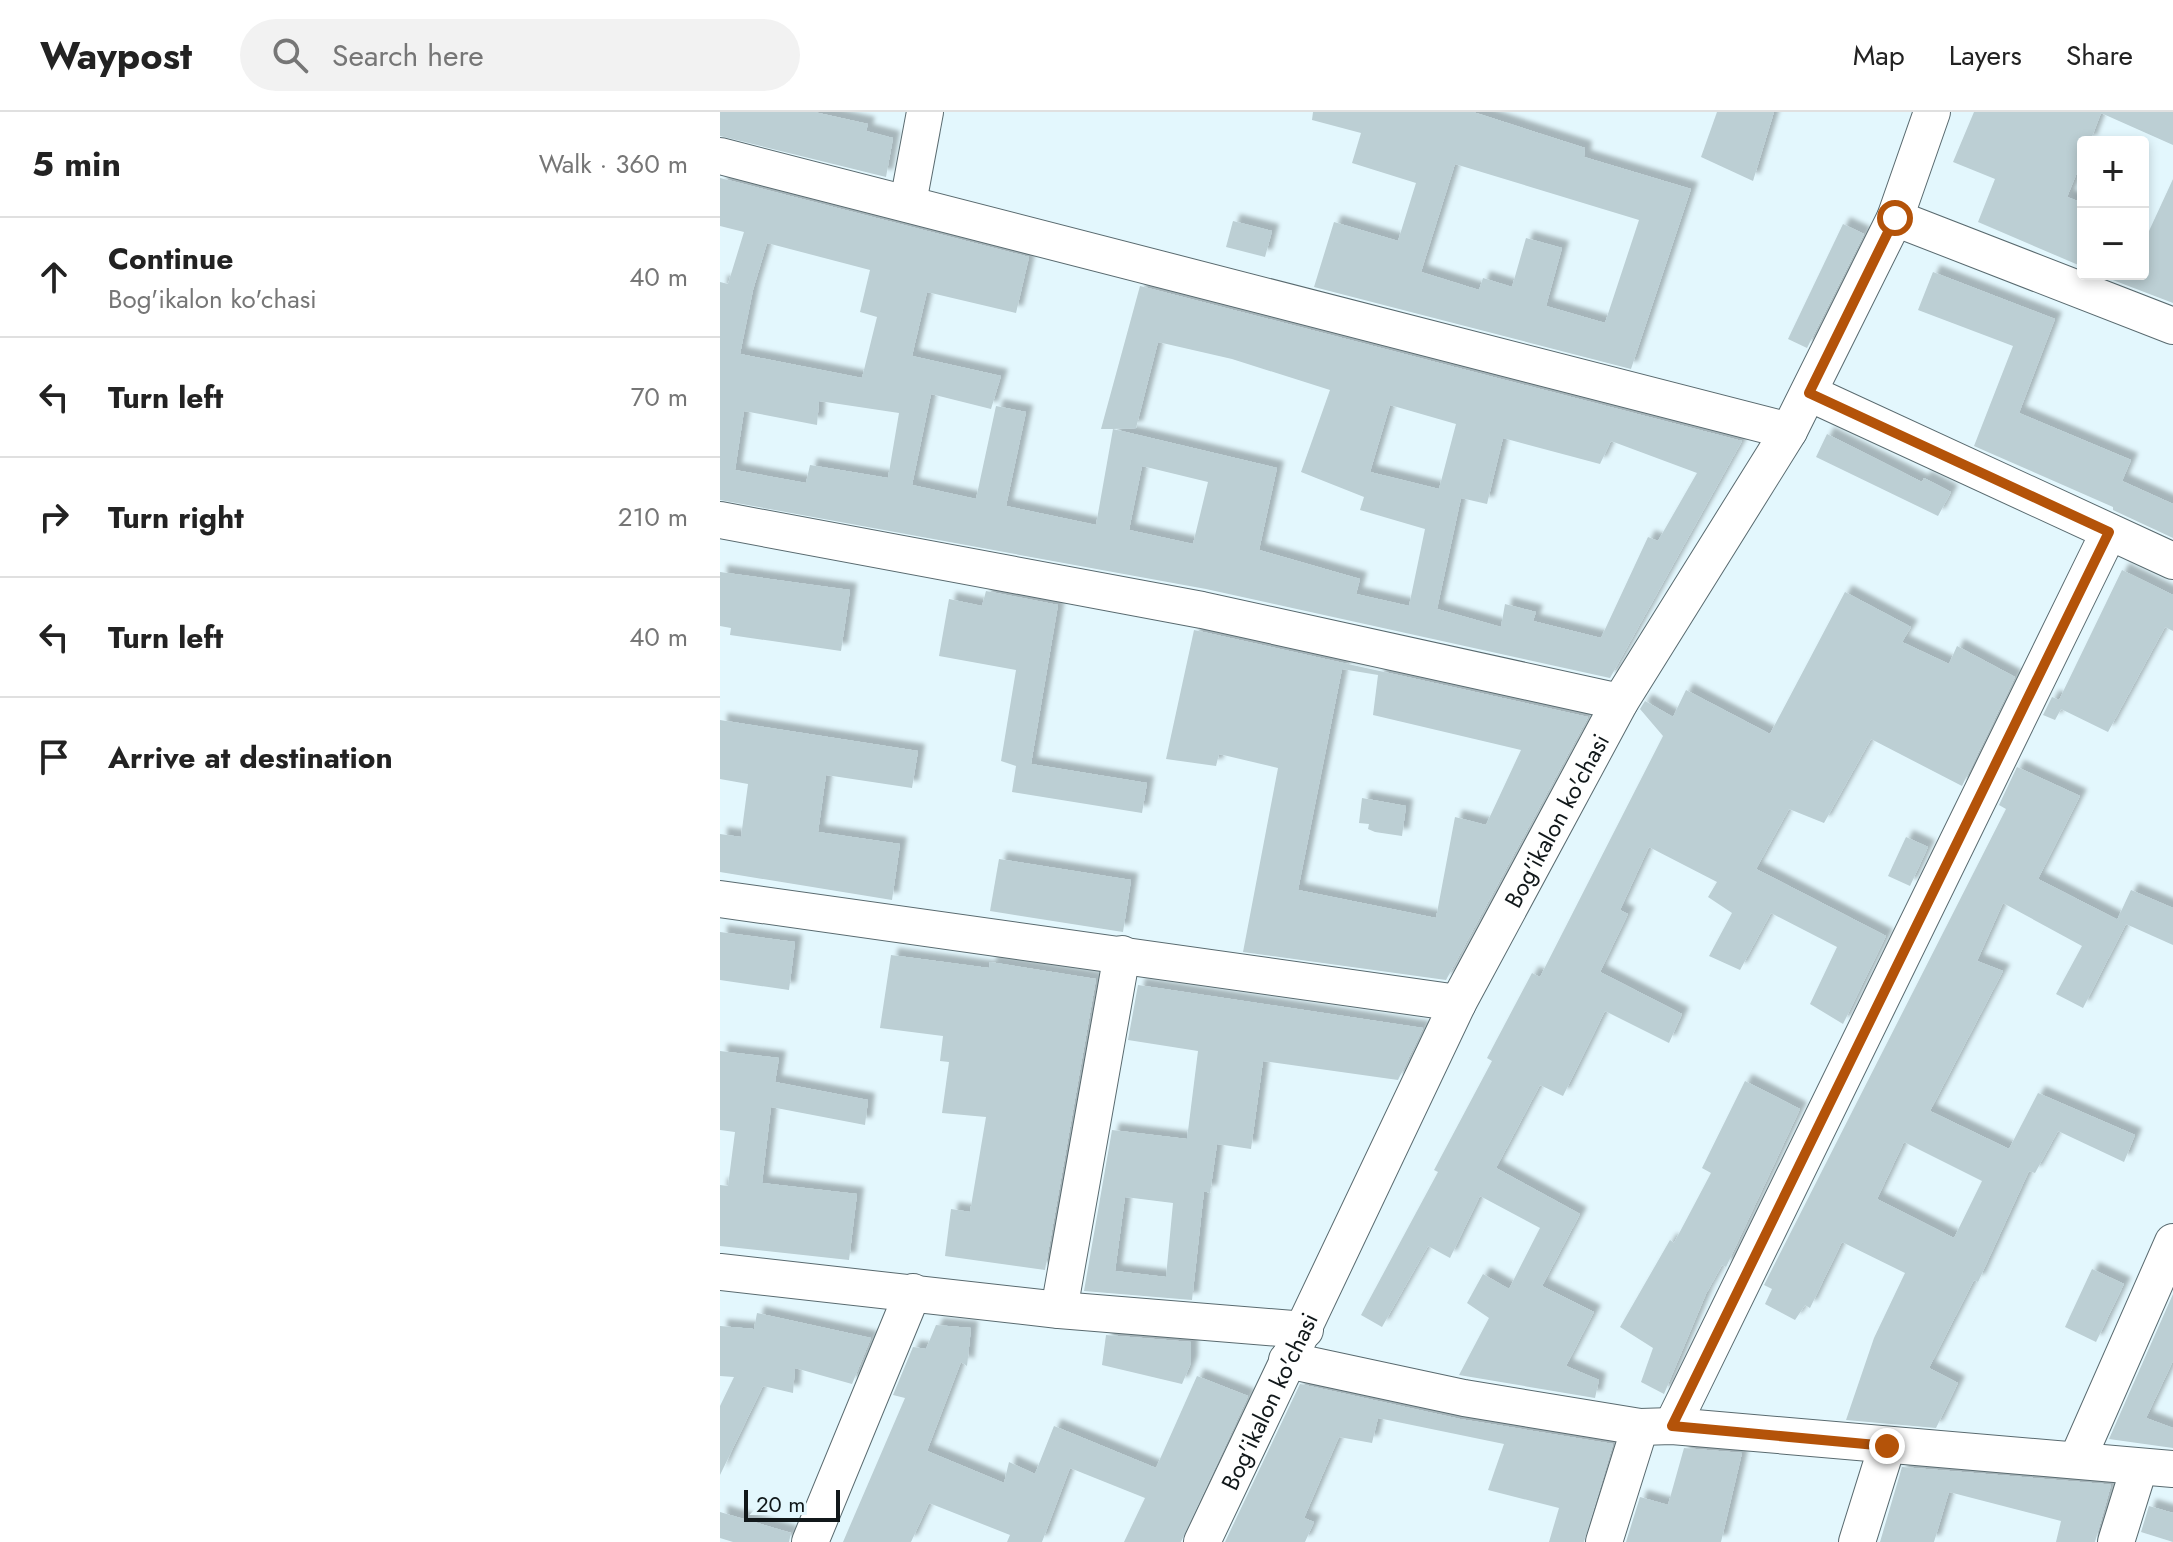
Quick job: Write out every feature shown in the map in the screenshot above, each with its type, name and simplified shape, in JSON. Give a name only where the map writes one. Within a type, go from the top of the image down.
[{"type":"street","points":[[908,203],[925,112]]},
{"type":"street","name":"Bog'ikalon ko'chasi","points":[[1202,1542],[1458,1003],[1620,702],[1789,431],[1809,393],[1895,218],[1932,112]]},
{"type":"street","points":[[720,156],[1789,431]]},
{"type":"street","points":[[1895,218],[2173,326]]},
{"type":"street","points":[[1809,393],[2173,561]]},
{"type":"street","points":[[720,520],[1202,610],[1620,702]]},
{"type":"street","points":[[1604,1542],[1656,1426],[2109,532]]},
{"type":"street","points":[[720,899],[1458,1003]]},
{"type":"street","points":[[1059,1310],[1122,954]]},
{"type":"street","points":[[2077,1460],[2173,1242]]},
{"type":"street","points":[[720,1272],[1059,1310],[1296,1345],[1464,1398],[1656,1426],[2156,1468],[2116,1542]]},
{"type":"street","points":[[810,1542],[913,1292]]},
{"type":"street","points":[[1857,1542],[1887,1446]]},
{"type":"building","points":[[720,112],[814,112],[868,124],[866,131],[893,138],[886,177],[720,136]]},
{"type":"building","points":[[1313,112],[1473,112],[1585,148],[1584,157],[1691,189],[1631,369],[1314,287],[1334,222],[1398,241],[1416,183],[1352,163],[1361,133],[1312,120]],"holes":[[[1455,164],[1639,220],[1605,323],[1546,306],[1562,248],[1526,238],[1512,287],[1483,278],[1479,290],[1421,272]]]},
{"type":"building","points":[[1717,112],[1774,112],[1753,181],[1701,157]]},
{"type":"building","points":[[1974,112],[2173,112],[2173,145],[2101,113],[2092,136],[2077,136],[2077,173],[2067,197],[2077,201],[2077,264],[1978,222],[1995,179],[1953,162]]},
{"type":"building","points":[[720,178],[1029,257],[1016,313],[927,292],[912,356],[1001,376],[991,409],[931,394],[912,485],[976,499],[996,406],[1026,412],[1006,506],[1096,525],[1113,429],[1101,429],[1140,286],[1742,441],[1610,678],[1206,589],[720,500],[720,282],[728,284],[744,232],[720,226]],"holes":[[[767,243],[870,270],[860,312],[877,317],[862,378],[740,354],[753,290]],[[1158,342],[1232,359],[1330,390],[1301,472],[1364,497],[1360,510],[1425,529],[1409,606],[1356,594],[1360,579],[1259,550],[1277,468],[1113,429],[1136,428]],[[819,401],[899,413],[888,478],[810,465],[806,483],[735,470],[744,411],[817,425]],[[1390,405],[1456,424],[1439,489],[1370,472]],[[1503,438],[1600,464],[1611,441],[1697,473],[1658,541],[1648,537],[1601,638],[1533,621],[1536,612],[1505,604],[1501,627],[1437,609],[1461,498],[1487,504]],[[1142,466],[1208,482],[1193,544],[1129,530]]]},
{"type":"building","points":[[2173,179],[2173,303],[2113,280],[2149,280],[2149,231]]},
{"type":"building","points":[[1233,221],[1272,231],[1265,257],[1226,247]]},
{"type":"building","points":[[1843,224],[1864,234],[1807,348],[1788,339]]},
{"type":"building","points":[[1933,272],[2055,319],[2019,413],[2131,460],[2122,481],[2173,504],[2173,538],[2113,510],[2113,507],[1974,446],[2013,346],[1918,310]]},
{"type":"building","points":[[1827,434],[1922,482],[1924,478],[1951,492],[1938,516],[1816,457]]},
{"type":"building","points":[[2122,570],[2173,595],[2173,631],[2165,627],[2108,732],[2061,709],[2055,720],[2043,715],[2052,697],[2059,700]]},
{"type":"building","points":[[720,572],[850,590],[841,651],[730,635],[731,628],[720,626]]},
{"type":"building","points":[[986,591],[1058,605],[1031,764],[1147,783],[1142,813],[1012,792],[1016,766],[1001,761],[1016,670],[939,656],[949,599],[982,606]]},
{"type":"building","points":[[1845,592],[1911,627],[1902,642],[1949,664],[1957,646],[2015,677],[1962,786],[1871,739],[1824,823],[1789,809],[1756,869],[1886,936],[1843,1024],[1810,1004],[1837,947],[1771,913],[1740,970],[1709,956],[1732,913],[1708,897],[1717,882],[1649,847],[1620,910],[1628,914],[1600,972],[1682,1014],[1669,1043],[1605,1011],[1563,1096],[1540,1085],[1496,1168],[1580,1214],[1542,1286],[1594,1312],[1566,1366],[1599,1380],[1595,1398],[1459,1375],[1489,1318],[1467,1303],[1483,1274],[1509,1289],[1540,1228],[1480,1196],[1450,1258],[1428,1246],[1382,1327],[1361,1315],[1438,1172],[1434,1170],[1492,1061],[1487,1058],[1532,973],[1540,977],[1663,736],[1640,709],[1645,701],[1673,717],[1686,690],[1770,734]]},
{"type":"building","points":[[1194,630],[1588,717],[1446,980],[1243,952],[1278,768],[1219,754],[1216,766],[1166,759]],"holes":[[[1342,669],[1378,675],[1373,715],[1521,750],[1486,825],[1455,817],[1436,918],[1298,890]]]},
{"type":"building","points":[[720,720],[918,751],[912,788],[826,775],[818,832],[900,844],[892,900],[720,872],[720,834],[741,837],[748,784],[720,779]]},
{"type":"building","points":[[2017,767],[2080,796],[2038,879],[2126,924],[2083,1008],[2056,994],[2082,946],[2003,903],[1977,961],[2003,971],[1930,1111],[2009,1149],[2038,1093],[2135,1135],[2124,1162],[2058,1131],[2035,1173],[2029,1171],[1978,1282],[1974,1280],[1929,1368],[1958,1383],[1936,1428],[1846,1420],[1874,1338],[1905,1273],[1842,1242],[1810,1308],[1805,1305],[1795,1320],[1765,1304],[1772,1289],[1764,1285],[2006,809],[1999,805]],"holes":[[[1904,1142],[1982,1181],[1954,1238],[1877,1199]]]},
{"type":"building","points":[[1362,798],[1406,806],[1402,836],[1375,832],[1368,829],[1369,824],[1359,823]]},
{"type":"building","points":[[1906,837],[1928,847],[1910,886],[1888,876]]},
{"type":"building","points":[[999,859],[1131,880],[1123,932],[990,911]]},
{"type":"building","points":[[2131,890],[2173,908],[2173,945],[2117,920]]},
{"type":"building","points":[[720,932],[795,942],[789,990],[720,980]]},
{"type":"building","points":[[891,955],[989,968],[990,962],[1096,979],[1045,1270],[945,1256],[951,1209],[970,1212],[986,1117],[942,1113],[949,1062],[940,1061],[943,1036],[880,1028]]},
{"type":"building","points":[[1138,985],[1423,1028],[1398,1080],[1263,1061],[1251,1149],[1217,1144],[1210,1193],[1204,1191],[1192,1300],[1084,1291],[1112,1130],[1187,1139],[1198,1051],[1128,1040]],"holes":[[[1125,1197],[1173,1203],[1166,1277],[1115,1271]]]},
{"type":"building","points":[[720,1051],[779,1058],[775,1082],[868,1100],[865,1125],[771,1107],[762,1183],[857,1194],[849,1260],[720,1246],[720,1185],[728,1186],[735,1132],[720,1130]]},
{"type":"building","points":[[1745,1081],[1800,1109],[1726,1267],[1722,1265],[1706,1294],[1664,1394],[1641,1382],[1653,1348],[1620,1327],[1670,1240],[1674,1243],[1711,1173],[1702,1168]]},
{"type":"building","points":[[2092,1269],[2124,1284],[2096,1342],[2065,1327]]},
{"type":"building","points":[[2173,1294],[2173,1361],[2146,1418],[2173,1428],[2173,1448],[2109,1439]]},
{"type":"building","points":[[757,1313],[871,1338],[852,1384],[795,1368],[793,1393],[763,1386],[720,1475],[720,1406],[734,1377],[720,1376],[720,1326],[754,1329]]},
{"type":"building","points":[[936,1325],[971,1328],[967,1366],[961,1362],[927,1451],[1004,1483],[1009,1462],[1035,1474],[1054,1426],[1156,1468],[1197,1376],[1248,1396],[1181,1542],[1124,1542],[1145,1498],[1070,1468],[1042,1542],[1007,1542],[1010,1535],[929,1503],[911,1542],[843,1542],[905,1398],[893,1395],[913,1347],[926,1349]]},
{"type":"building","points":[[1106,1335],[1191,1342],[1191,1363],[1182,1384],[1102,1365]]},
{"type":"building","points":[[1300,1384],[1460,1419],[1613,1444],[1584,1542],[1549,1542],[1559,1508],[1488,1490],[1504,1444],[1378,1418],[1372,1443],[1339,1437],[1304,1518],[1314,1522],[1305,1542],[1225,1542]]},
{"type":"building","points":[[1684,1448],[1742,1453],[1721,1542],[1626,1542],[1640,1497],[1668,1505]]},
{"type":"building","points":[[1902,1467],[2111,1485],[2095,1542],[2056,1542],[2061,1521],[1949,1492],[1934,1542],[1880,1542]]},
{"type":"building","points":[[2149,1506],[2173,1513],[2173,1542],[2141,1532]]},
{"type":"building","points":[[720,1512],[791,1533],[789,1542],[733,1542],[720,1538]]},
{"type":"route","points":[[1887,1446],[1672,1426],[2109,532],[1809,393],[1895,218]]}]
